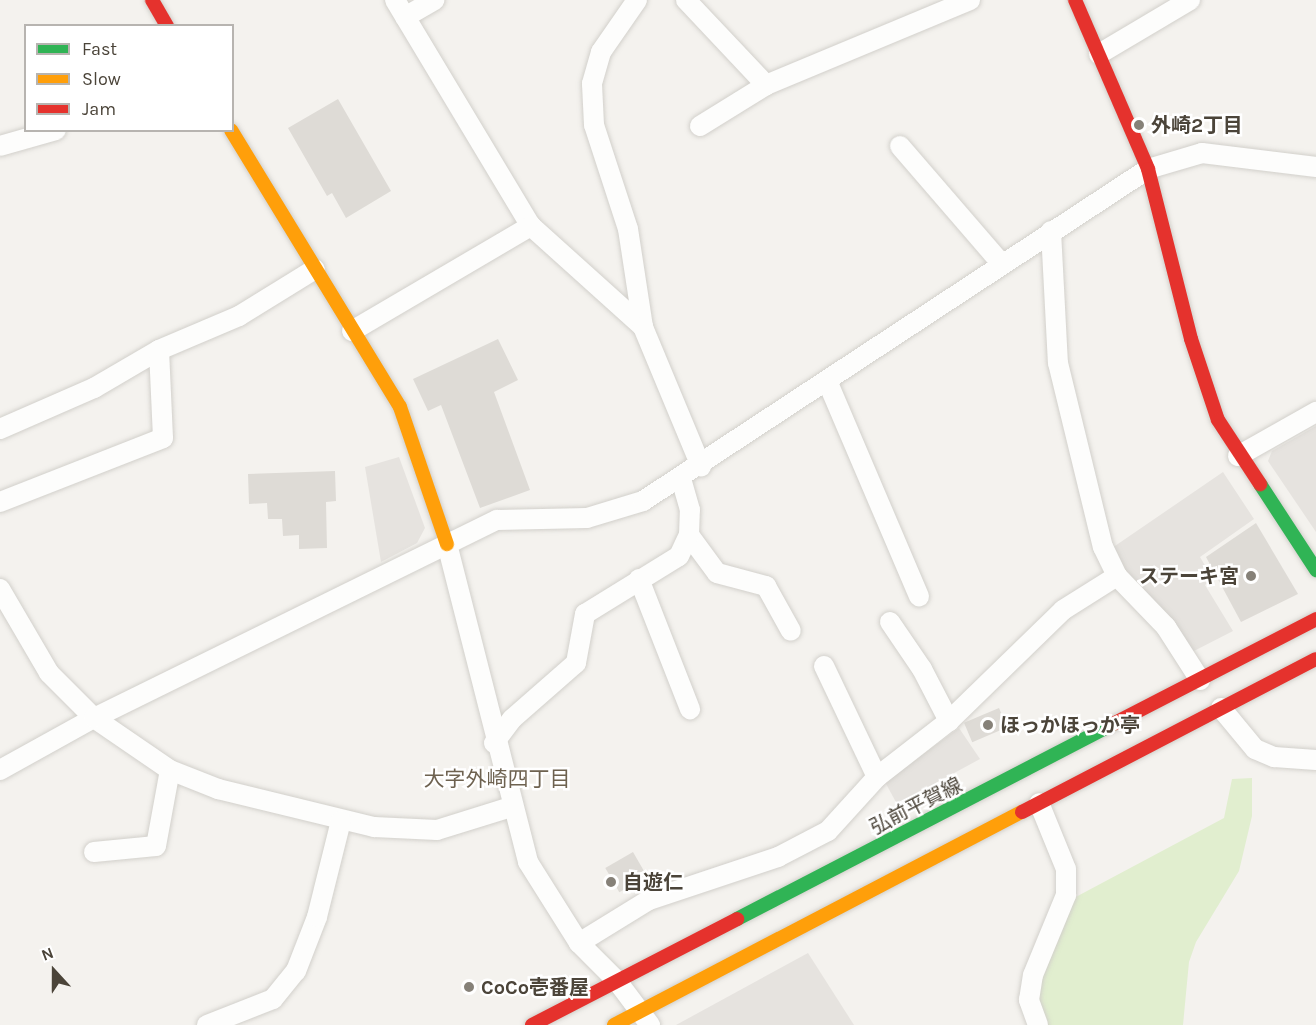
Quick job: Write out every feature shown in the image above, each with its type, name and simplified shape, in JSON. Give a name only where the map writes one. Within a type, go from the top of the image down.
[{"type":"main road","points":[[152,0],[166,24]]},
{"type":"main road","points":[[1075,0],[1148,169],[1203,380],[1238,456],[1316,570]]},
{"type":"main road","points":[[232,132],[400,407],[447,544]]},
{"type":"main road","name":"弘前平賀線","points":[[532,1025],[1316,619]]},
{"type":"main road","points":[[614,1025],[645,1018],[1039,803],[1316,659]]},
{"type":"street","points":[[395,0],[531,226],[643,327]]},
{"type":"street","points":[[405,17],[434,0]]},
{"type":"street","points":[[637,0],[601,52],[591,84],[594,125],[628,229],[643,327],[701,466]]},
{"type":"street","points":[[686,0],[766,85]]},
{"type":"street","points":[[700,126],[766,85],[970,0]]},
{"type":"street","points":[[1099,54],[1190,0]]},
{"type":"street","points":[[0,146],[49,132]]},
{"type":"street","points":[[900,146],[1002,264]]},
{"type":"street","points":[[0,770],[94,718],[497,520],[587,518],[644,501],[828,383],[1051,231],[1148,169],[1202,153],[1316,167]]},
{"type":"street","points":[[352,330],[531,226]]},
{"type":"street","points":[[1051,231],[1058,363],[1103,547],[1117,576],[1166,627],[1200,680]]},
{"type":"street","points":[[0,429],[94,388],[159,350],[239,316],[315,269]]},
{"type":"street","points":[[0,502],[162,438],[159,350]]},
{"type":"street","points":[[828,383],[919,596]]},
{"type":"street","points":[[1238,456],[1316,412]]},
{"type":"street","points":[[494,743],[512,719],[576,663],[585,614],[679,556],[689,536],[690,510],[681,478]]},
{"type":"street","points":[[689,536],[717,573],[766,586],[791,631]]},
{"type":"street","points":[[447,544],[494,743],[528,862],[579,943],[617,981],[645,1018]]},
{"type":"street","points":[[579,943],[649,900],[778,857],[838,823],[877,777],[949,721],[1063,610],[1117,576]]},
{"type":"street","points":[[639,579],[690,709]]},
{"type":"street","points":[[0,589],[49,674],[94,718],[170,770],[218,789],[340,821],[437,830],[511,807]]},
{"type":"street","points":[[890,622],[922,669],[949,721]]},
{"type":"street","points":[[824,666],[877,777]]},
{"type":"street","points":[[1221,708],[1255,749],[1274,757],[1316,760]]},
{"type":"street","points":[[94,852],[156,846],[170,770]]},
{"type":"street","points":[[1038,1025],[1029,1000],[1033,975],[1066,895],[1066,869],[1039,803]]},
{"type":"street","points":[[207,1025],[248,1019],[273,999],[296,971],[317,917],[340,821]]},
{"type":"green space","points":[[1252,778],[1252,816],[1239,871],[1196,942],[1189,962],[1183,1025],[1044,1025],[1038,1010],[1041,975],[1072,899],[1224,818],[1232,779]]},
{"type":"shaded area","points":[[1316,426],[1316,532],[1268,461],[1272,451]]},
{"type":"shaded area","points":[[399,457],[425,528],[417,543],[381,562],[365,467]]},
{"type":"shaded area","points":[[1223,472],[1254,519],[1200,557],[1213,579],[1205,585],[1233,631],[1192,652],[1173,620],[1125,573],[1112,548]]},
{"type":"shaded area","points":[[959,728],[980,759],[897,804],[885,782]]},
{"type":"shaded area","points":[[808,953],[854,1025],[676,1025]]},
{"type":"building","points":[[338,99],[391,191],[346,218],[332,193],[327,196],[288,128]]},
{"type":"building","points":[[498,339],[518,380],[494,392],[530,490],[480,508],[441,405],[428,411],[413,379]]},
{"type":"building","points":[[335,471],[336,501],[326,502],[327,548],[299,549],[299,535],[283,536],[282,519],[268,519],[267,503],[249,504],[248,474]]},
{"type":"building","name":"ステーキ宮","points":[[1256,523],[1298,594],[1241,622],[1206,557]]},
{"type":"building","points":[[999,708],[1007,727],[972,742],[964,723]]},
{"type":"building","points":[[633,852],[647,876],[619,892],[605,868]]},
{"type":"traffic: fast","points":[[1260,484],[1316,570]]},
{"type":"traffic: fast","points":[[737,919],[1113,724]]},
{"type":"traffic: slow","points":[[232,132],[400,407],[447,544]]},
{"type":"traffic: slow","points":[[614,1025],[1022,812]]},
{"type":"traffic: jam","points":[[152,0],[166,24]]},
{"type":"traffic: jam","points":[[1075,0],[1148,169],[1191,339],[1218,420],[1260,484]]},
{"type":"traffic: jam","points":[[1113,724],[1316,619]]},
{"type":"traffic: jam","points":[[1022,812],[1316,659]]},
{"type":"traffic: jam","points":[[532,1025],[737,919]]},
{"type":"place","name":"外崎2丁目","points":[[1139,125]]},
{"type":"place","name":"ステーキ宮","points":[[1251,576]]},
{"type":"place","name":"ほっかほっか亭","points":[[988,725]]},
{"type":"place","name":"自遊仁","points":[[611,882]]},
{"type":"place","name":"CoCo壱番屋","points":[[469,987]]},
{"type":"district","name":"大字外崎四丁目","points":[[497,779]]}]
